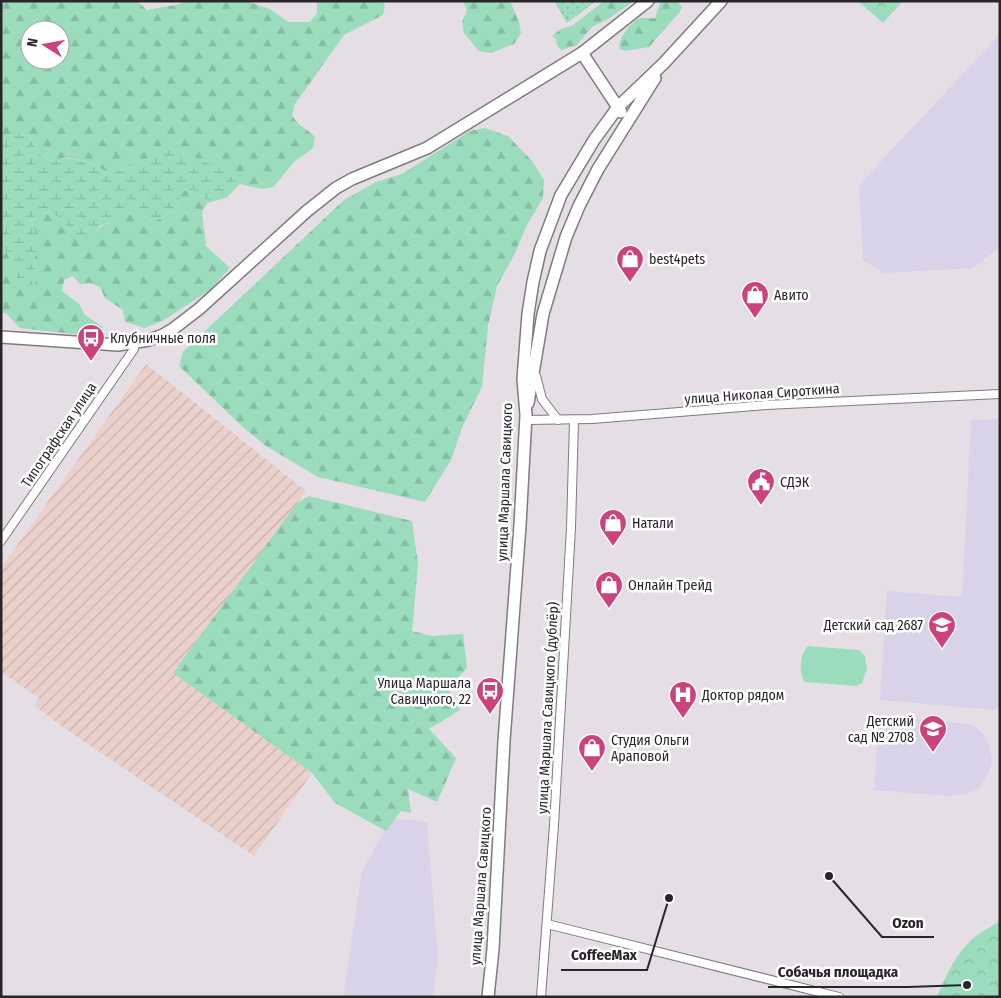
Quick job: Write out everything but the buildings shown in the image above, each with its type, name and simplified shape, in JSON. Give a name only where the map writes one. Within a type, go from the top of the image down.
[{"type":"street","points":[[1,337],[118,344],[149,340],[173,329],[199,309],[307,211],[336,188],[352,178],[427,148],[582,53],[648,1]]},
{"type":"street","name":"улица Маршала Савицкого","points":[[488,997],[493,949],[504,741],[526,417],[522,379],[526,330],[540,251],[561,195],[594,140],[618,107],[664,64],[721,1]]},
{"type":"street","points":[[582,53],[628,121]]},
{"type":"street","points":[[526,417],[543,314],[566,237],[598,169],[664,64]]},
{"type":"street","name":"Типографская улица","points":[[1,542],[134,350],[135,342]]},
{"type":"street","points":[[534,370],[542,399],[558,420]]},
{"type":"street","name":"улица Николая Сироткина","points":[[526,417],[574,420],[766,405],[1000,394]]},
{"type":"street","name":"улица Маршала Савицкого (дублёр)","points":[[541,997],[571,528],[574,420]]},
{"type":"street","points":[[547,924],[839,997]]},
{"type":"shaded area","points":[[1000,34],[1000,247],[973,268],[883,273],[863,260],[859,185]]},
{"type":"shaded area","points":[[146,364],[306,491],[173,673],[312,773],[254,856],[64,728],[35,706],[39,698],[1,672],[1,568]]},
{"type":"shaded area","name":"Детский сад 2687","points":[[1000,419],[1000,706],[994,710],[880,700],[887,591],[962,597],[971,420]]},
{"type":"shaded area","name":"Детский сад № 2708","points":[[879,716],[970,724],[982,732],[989,745],[992,760],[988,775],[979,787],[966,794],[949,796],[874,790]]},
{"type":"shaded area","points":[[392,818],[427,822],[438,959],[433,997],[343,997],[362,871]]},
{"type":"green space","points":[[1,1],[137,1],[147,10],[180,4],[182,1],[246,1],[270,9],[288,22],[310,22],[317,13],[317,1],[382,1],[385,5],[383,15],[344,35],[295,104],[292,115],[294,119],[315,137],[313,148],[295,161],[273,187],[262,189],[240,184],[222,169],[173,148],[111,174],[81,160],[67,158],[50,161],[41,155],[28,136],[19,134],[1,137]]},
{"type":"green space","points":[[463,1],[510,1],[519,22],[521,33],[514,44],[491,53],[479,51],[464,33],[462,22],[467,11]]},
{"type":"green space","points":[[554,1],[596,1],[567,23]]},
{"type":"green space","points":[[604,1],[634,1],[608,19],[592,27],[577,45],[561,50],[557,45],[556,39],[552,36],[561,29],[573,25]]},
{"type":"green space","points":[[661,1],[677,1],[682,7],[679,13],[649,47],[625,51],[620,49],[620,41],[628,28],[638,19],[655,18]]},
{"type":"green space","points":[[858,1],[903,1],[883,23]]},
{"type":"green space","points":[[485,128],[508,136],[532,161],[544,180],[543,198],[527,225],[515,253],[497,286],[488,326],[482,386],[462,428],[451,460],[425,502],[318,477],[266,446],[244,428],[179,366],[183,352],[344,200],[376,182],[402,174],[470,131]]},
{"type":"green space","points":[[19,134],[28,136],[41,155],[50,161],[74,159],[89,163],[111,174],[173,148],[222,169],[240,184],[226,198],[207,203],[198,192],[191,190],[183,191],[174,211],[154,221],[144,216],[138,207],[127,209],[120,218],[100,226],[93,235],[83,239],[72,234],[60,217],[39,211],[31,220],[38,241],[34,263],[38,273],[35,284],[25,286],[17,278],[5,248],[1,247],[1,137]]},
{"type":"green space","points":[[192,189],[201,193],[207,203],[202,212],[206,246],[230,268],[210,290],[164,320],[145,328],[125,322],[123,310],[105,298],[100,287],[90,283],[80,284],[73,276],[64,280],[62,291],[79,304],[85,315],[103,327],[101,337],[20,328],[6,313],[1,313],[1,247],[5,247],[17,278],[38,273],[34,263],[38,241],[31,220],[39,211],[60,217],[72,234],[93,235],[102,226],[118,218],[126,209],[138,207],[144,216],[155,221],[174,211],[183,191]]},
{"type":"green space","points":[[309,496],[412,521],[418,564],[412,631],[431,636],[463,634],[467,668],[448,689],[460,710],[429,729],[456,758],[437,802],[408,789],[411,813],[401,811],[386,831],[335,803],[312,773],[173,673],[297,503]]},
{"type":"green space","points":[[808,646],[859,650],[865,656],[867,669],[862,683],[856,686],[805,682],[801,673],[801,663],[805,649]]},
{"type":"green space","points":[[1000,921],[1000,997],[937,997],[948,972],[963,949],[976,936]]},
{"type":"place","name":"best4pets","points":[[630,283]]},
{"type":"place","name":"Авито","points":[[755,319]]},
{"type":"place","name":"Клубничные поля","points":[[91,362]]},
{"type":"place","name":"СДЭК","points":[[761,506]]},
{"type":"place","name":"Натали","points":[[613,547]]},
{"type":"place","name":"Онлайн Трейд","points":[[609,609]]},
{"type":"place","name":"Детский сад 2687","points":[[942,649]]},
{"type":"place","name":"Улица Маршала Савицкого, 22","points":[[490,715]]},
{"type":"place","name":"Доктор рядом","points":[[683,719]]},
{"type":"place","name":"Детский сад № 2708","points":[[933,753]]},
{"type":"place","name":"Студия Ольги Араповой","points":[[592,772]]},
{"type":"place","name":"Ozon","points":[[829,876]]},
{"type":"place","name":"CoffeeMax","points":[[669,898]]},
{"type":"place","name":"Собачья площадка","points":[[967,985]]}]
